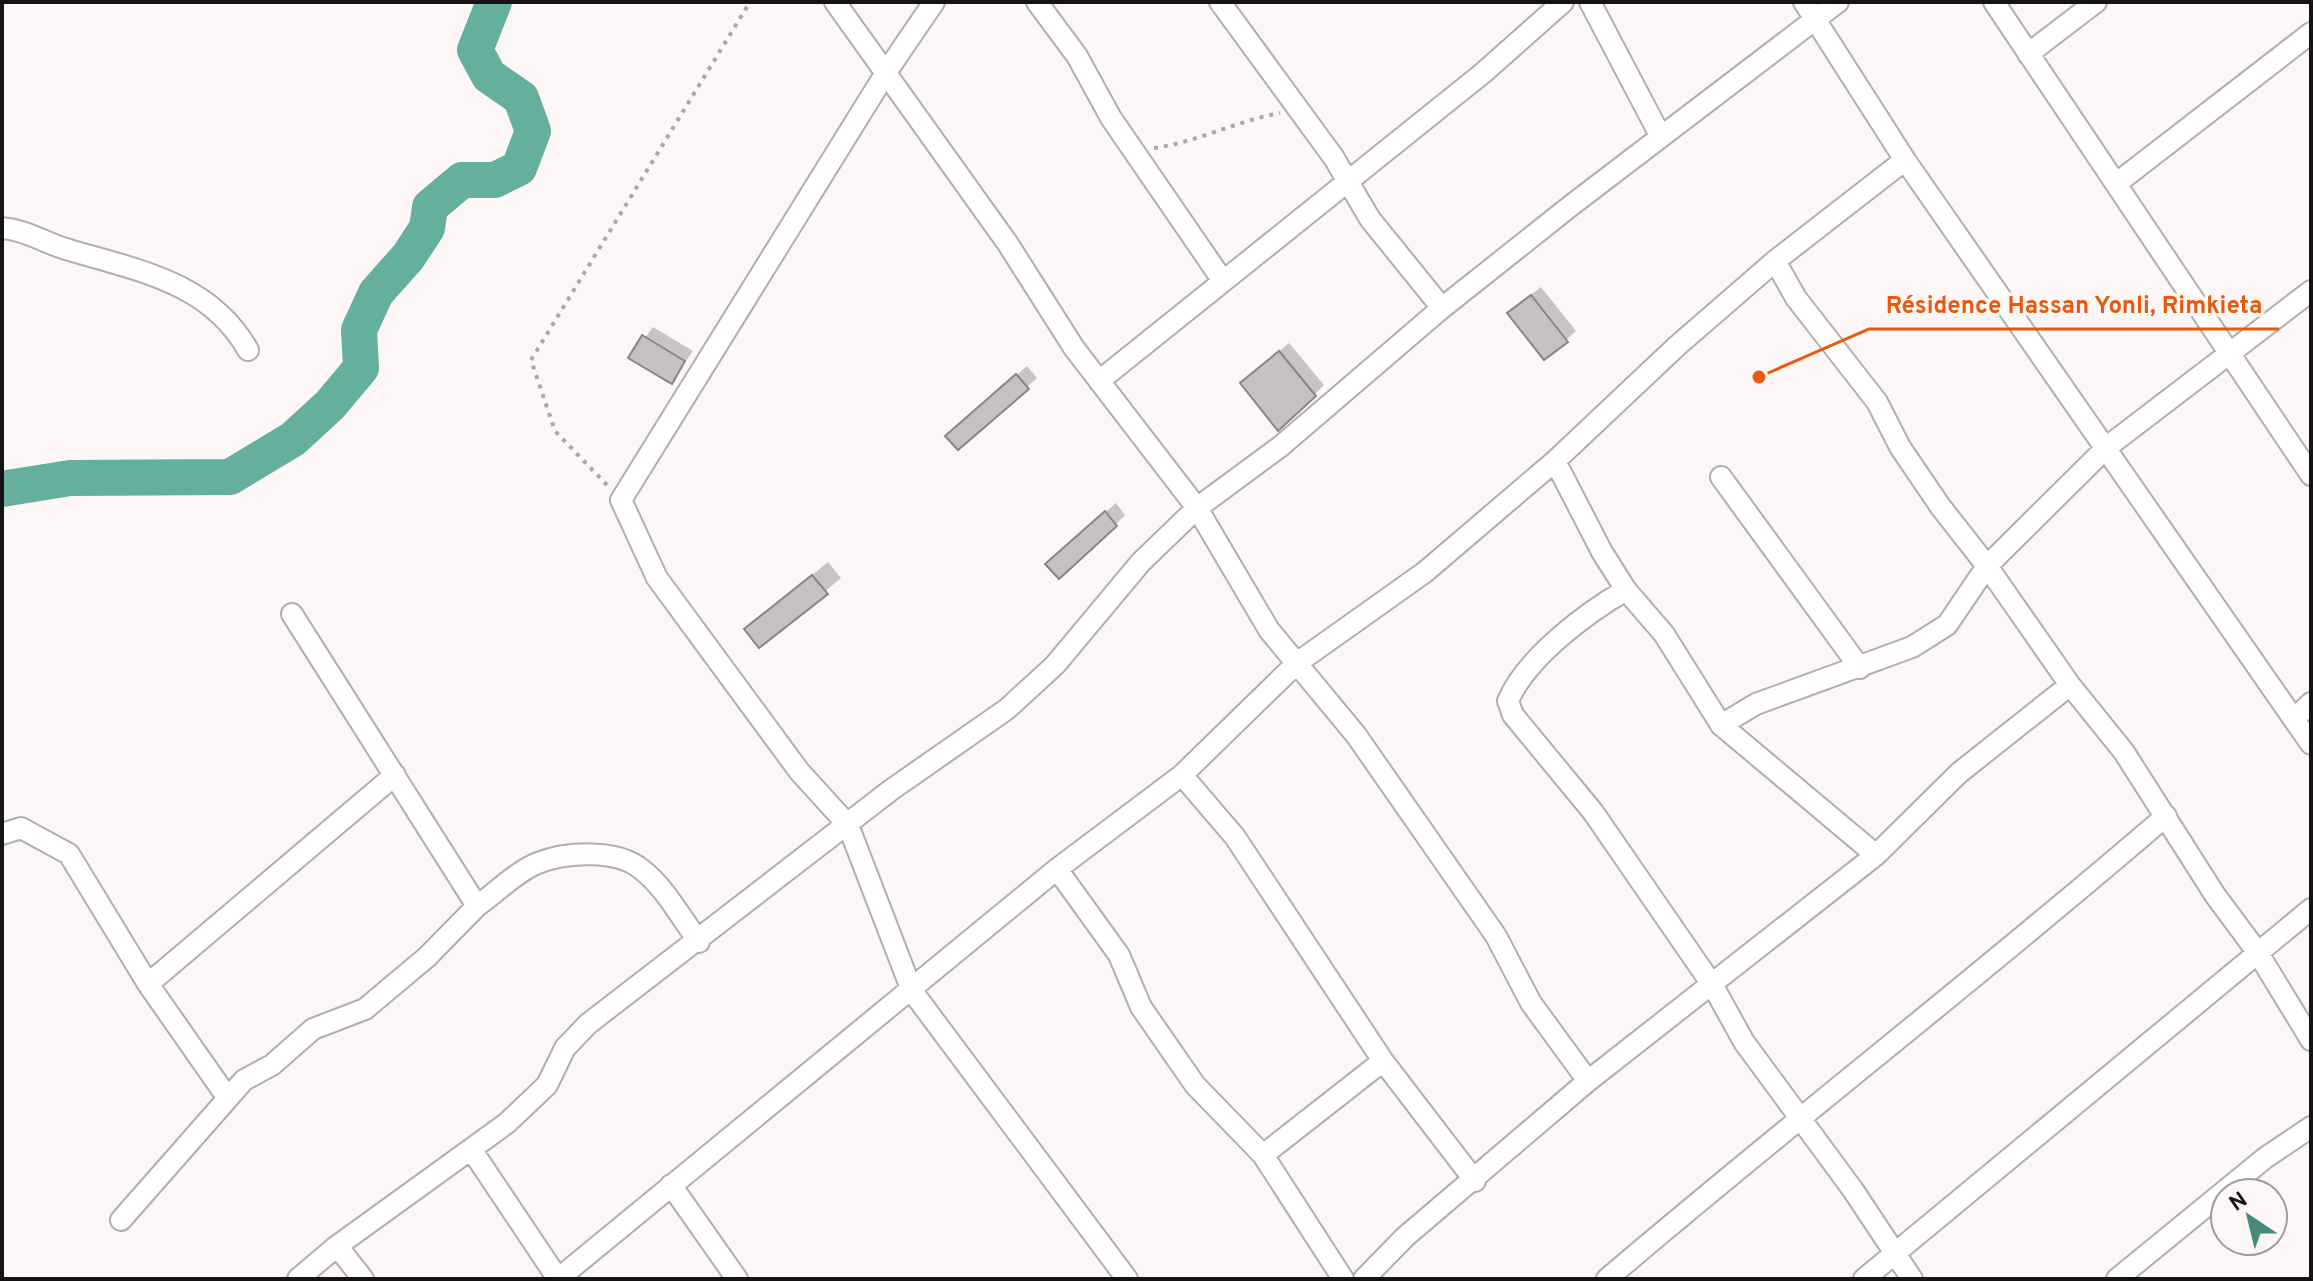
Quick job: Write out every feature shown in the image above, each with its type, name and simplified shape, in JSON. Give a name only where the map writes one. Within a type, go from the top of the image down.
[{"type":"street","points":[[835,2],[887,71],[1099,381],[1197,508],[1269,630],[1356,735],[1496,936],[1531,1003],[1588,1081]]},
{"type":"street","points":[[934,2],[887,71],[621,500],[657,578],[799,771],[848,825],[912,991],[1127,1279]]},
{"type":"street","points":[[1037,2],[1077,56],[1133,151],[1223,281]]},
{"type":"street","points":[[1220,2],[1349,181],[1370,219],[1442,308]]},
{"type":"street","points":[[1099,381],[1483,73],[1563,2]]},
{"type":"street","points":[[1590,2],[1661,137]]},
{"type":"street","points":[[1804,2],[1905,160],[2311,744]]},
{"type":"street","points":[[298,1279],[337,1246],[507,1123],[547,1085],[565,1048],[588,1024],[848,825],[1007,709],[1055,665],[1141,562],[1197,508],[1281,446],[1442,308],[1838,2]]},
{"type":"street","points":[[1994,2],[2311,475]]},
{"type":"street","points":[[2028,54],[2096,2]]},
{"type":"street","points":[[2117,183],[2311,33]]},
{"type":"street","points":[[471,1149],[558,1279],[1057,869],[1182,775],[1297,663],[1425,572],[1555,461],[1677,346],[1775,261],[1905,160]]},
{"type":"street","points":[[2,228],[20,230],[63,248],[121,264],[192,290],[238,332],[248,350]]},
{"type":"street","points":[[1775,261],[1796,298],[1877,402],[1900,447],[1940,506],[1987,566],[2070,685],[2124,752],[2215,895],[2258,953],[2311,1040]]},
{"type":"street","points":[[1721,725],[1756,704],[1912,647],[1947,625],[1987,566],[2107,447],[2311,291]]},
{"type":"street","points":[[1555,461],[1602,552],[1626,590],[1664,634],[1721,725],[1876,855]]},
{"type":"street","points":[[1721,477],[1860,668]]},
{"type":"street","points":[[1626,590],[1590,611],[1554,643],[1513,690],[1508,701],[1513,715],[1593,812],[1713,986],[1744,1042],[1912,1279]]},
{"type":"street","points":[[292,614],[477,906]]},
{"type":"street","points":[[1364,1279],[1405,1237],[1475,1181],[1588,1081],[1713,986],[1876,855],[1959,773],[2070,685]]},
{"type":"street","points":[[2294,719],[2311,703]]},
{"type":"street","points":[[148,984],[395,775]]},
{"type":"street","points":[[1182,775],[1235,837],[1383,1061],[1475,1181]]},
{"type":"street","points":[[1607,1279],[1799,1118],[1979,975],[2166,816]]},
{"type":"street","points":[[2,834],[21,828],[69,854],[148,984],[227,1097]]},
{"type":"street","points":[[121,1220],[207,1126],[227,1097],[244,1080],[272,1065],[313,1029],[365,1009],[427,957],[477,906],[538,863],[585,855],[612,857],[639,866],[655,882],[699,942]]},
{"type":"street","points":[[1057,869],[1119,955],[1141,1007],[1195,1085],[1263,1155],[1343,1279]]},
{"type":"street","points":[[1864,1279],[2311,909]]},
{"type":"street","points":[[1263,1155],[1383,1061]]},
{"type":"street","points":[[2117,1279],[2265,1158],[2311,1127]]},
{"type":"street","points":[[671,1185],[737,1279]]},
{"type":"street","points":[[337,1246],[363,1279]]},
{"type":"path","points":[[621,500],[555,431],[531,360],[750,2]]},
{"type":"path","points":[[1133,151],[1190,142],[1242,121],[1298,110]]},
{"type":"building","points":[[1531,295],[1568,342],[1544,360],[1507,313]]},
{"type":"building","points":[[642,335],[685,361],[672,384],[628,358]]},
{"type":"building","points":[[1279,351],[1316,396],[1278,431],[1240,383]]},
{"type":"building","points":[[1016,374],[1029,389],[958,450],[945,436]]},
{"type":"building","points":[[1105,511],[1117,526],[1059,579],[1045,564]]},
{"type":"building","points":[[812,575],[828,594],[759,648],[744,629]]},
{"type":"waterway","points":[[2,489],[70,478],[230,477],[293,439],[330,405],[361,368],[359,330],[376,293],[408,257],[427,228],[430,207],[462,180],[495,180],[519,168],[533,131],[521,98],[489,76],[475,50],[494,2]]},
{"type":"place","name":"Résidence Hassan Yonli, Rimkieta","points":[[1759,377]]}]
